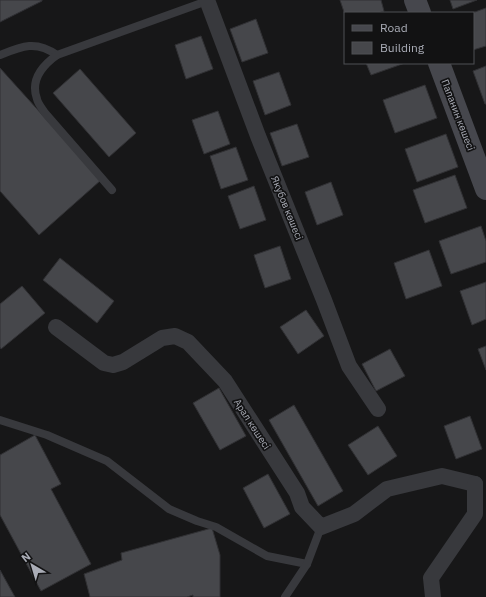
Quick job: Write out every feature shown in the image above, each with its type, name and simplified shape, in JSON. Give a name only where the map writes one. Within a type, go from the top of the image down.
[{"type":"main road","points":[[415,0],[420,12]]},
{"type":"main road","name":"Папанин көшесі","points":[[439,64],[486,189]]},
{"type":"street","name":"Якубов көшесі","points":[[209,0],[258,136],[349,366],[378,409]]},
{"type":"street","name":"Арал көшесі","points":[[56,326],[104,363],[113,365],[123,362],[162,338],[175,336],[188,342],[225,381],[297,493],[302,507],[321,528]]},
{"type":"street","points":[[321,528],[354,514],[386,489],[442,476],[480,482],[475,514],[431,578],[433,597]]},
{"type":"lane","points":[[112,190],[45,113],[37,100],[35,90],[37,78],[41,70],[47,62],[57,55],[209,0]]},
{"type":"lane","points":[[0,55],[24,46],[44,47],[57,55]]},
{"type":"lane","points":[[0,420],[47,435],[107,461],[169,509],[216,527],[267,556],[307,564]]},
{"type":"lane","points":[[285,597],[307,564],[321,528]]},
{"type":"building","points":[[0,0],[42,0],[42,1],[0,22]]},
{"type":"building","points":[[340,0],[381,0],[384,11],[381,12],[344,12]]},
{"type":"building","points":[[450,0],[477,0],[453,9]]},
{"type":"building","points":[[486,8],[486,46],[474,50],[474,12]]},
{"type":"building","points":[[256,19],[268,53],[242,62],[230,29]]},
{"type":"building","points":[[201,36],[213,69],[186,79],[175,45]]},
{"type":"building","points":[[366,64],[402,64],[371,75]]},
{"type":"building","points":[[486,66],[486,104],[485,104],[473,71]]},
{"type":"building","points":[[0,68],[101,180],[39,235],[0,191]]},
{"type":"building","points":[[80,69],[136,133],[109,157],[53,93]]},
{"type":"building","points":[[279,72],[291,105],[265,115],[253,81]]},
{"type":"building","points":[[425,85],[437,118],[395,133],[383,100]]},
{"type":"building","points":[[218,111],[230,144],[204,154],[192,120]]},
{"type":"building","points":[[297,124],[309,157],[282,166],[270,133]]},
{"type":"building","points":[[446,134],[458,167],[417,182],[405,149]]},
{"type":"building","points":[[236,147],[248,180],[221,189],[210,156]]},
{"type":"building","points":[[455,175],[467,208],[425,223],[413,190]]},
{"type":"building","points":[[331,182],[343,215],[317,225],[305,192]]},
{"type":"building","points":[[254,186],[266,220],[240,229],[228,196]]},
{"type":"building","points":[[481,226],[486,241],[486,262],[451,274],[439,241]]},
{"type":"building","points":[[280,246],[291,279],[265,288],[254,255]]},
{"type":"building","points":[[429,250],[442,286],[406,299],[394,263]]},
{"type":"building","points":[[60,258],[114,301],[97,323],[43,280]]},
{"type":"building","points":[[486,282],[486,319],[472,325],[460,291]]},
{"type":"building","points":[[22,286],[45,313],[1,349],[0,304]]},
{"type":"building","points":[[306,310],[324,336],[298,354],[280,327]]},
{"type":"building","points":[[486,346],[486,370],[478,349]]},
{"type":"building","points":[[390,349],[405,376],[376,391],[362,364]]},
{"type":"building","points":[[219,388],[246,436],[220,450],[193,403]]},
{"type":"building","points":[[294,405],[343,491],[318,506],[269,420]]},
{"type":"building","points":[[470,416],[482,449],[456,459],[444,426]]},
{"type":"building","points":[[378,426],[397,456],[368,475],[348,445]]},
{"type":"building","points":[[35,435],[61,484],[51,489],[91,564],[41,591],[0,515],[0,455]]},
{"type":"building","points":[[268,474],[290,514],[264,528],[243,488]]},
{"type":"building","points":[[212,528],[220,555],[220,597],[193,597],[193,595],[187,597],[90,597],[84,574],[122,560],[121,553]]},
{"type":"building","points":[[0,570],[15,597],[0,597]]}]
